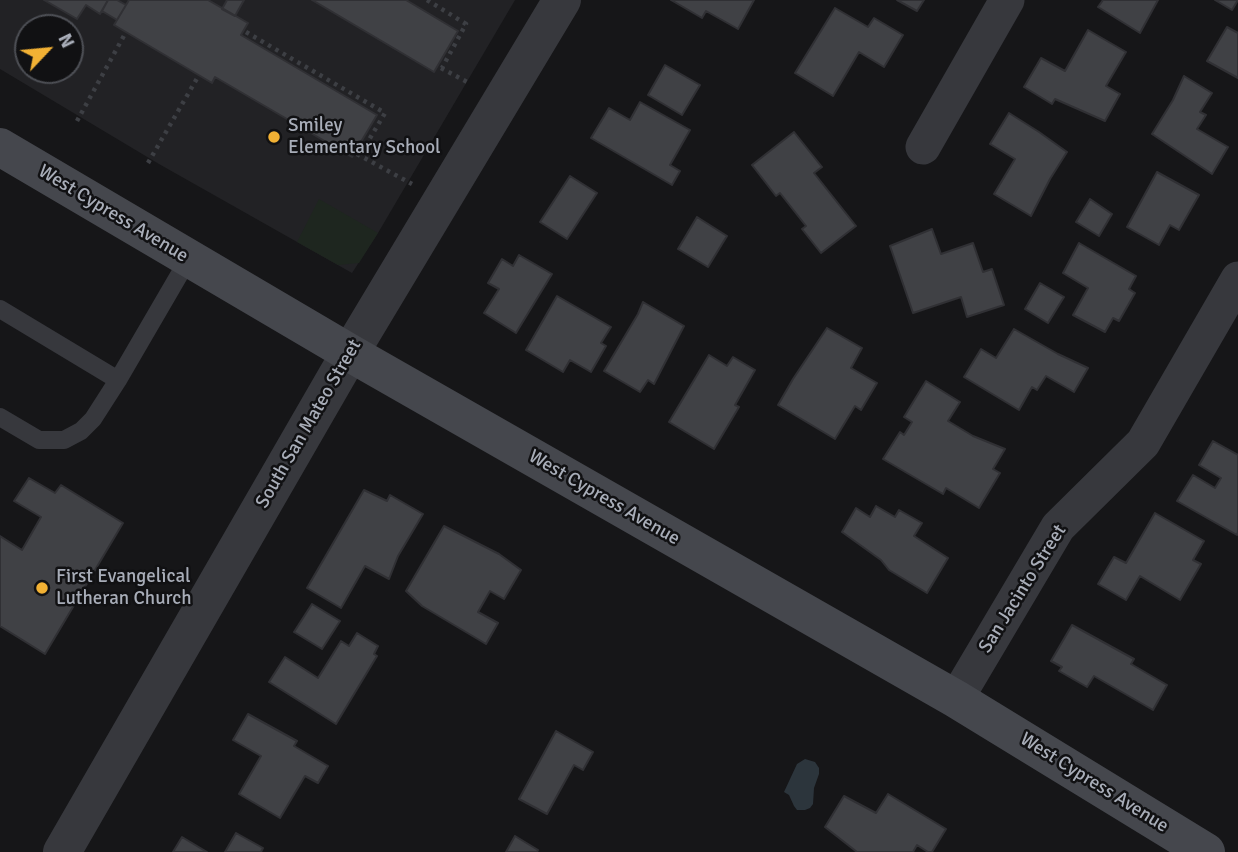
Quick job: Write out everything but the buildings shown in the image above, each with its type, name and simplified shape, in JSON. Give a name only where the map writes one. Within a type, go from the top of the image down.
[{"type":"main road","name":"West Cypress Avenue","points":[[0,147],[350,353],[956,699],[1206,852]]},
{"type":"street","name":"South San Mateo Street","points":[[62,852],[350,353],[562,0]]},
{"type":"street","points":[[923,147],[1007,0]]},
{"type":"street","name":"San Jacinto Street","points":[[956,699],[1058,527],[1143,443],[1238,279]]},
{"type":"lane","points":[[0,417],[39,440],[64,440],[80,431],[93,419],[118,380],[190,258]]},
{"type":"lane","points":[[0,309],[118,380]]},
{"type":"path","points":[[427,0],[466,24],[441,67],[471,84]]},
{"type":"path","points":[[246,32],[385,113],[359,154],[412,185]]},
{"type":"path","points":[[77,121],[126,33]]},
{"type":"path","points":[[148,163],[199,75]]},
{"type":"shaded area","name":"Smiley Elementary School","points":[[0,0],[515,0],[352,273],[159,164],[25,84],[84,84],[84,14],[14,14],[14,77],[0,69]]},
{"type":"shaded area","points":[[319,199],[378,233],[359,263],[338,265],[297,242]]},
{"type":"shaded area","points":[[805,759],[815,762],[819,774],[814,788],[813,804],[805,810],[797,810],[789,795],[784,792],[797,764]]},
{"type":"place","name":"Smiley Elementary School","points":[[274,137]]},
{"type":"place","name":"First Evangelical Lutheran Church","points":[[42,588]]}]
